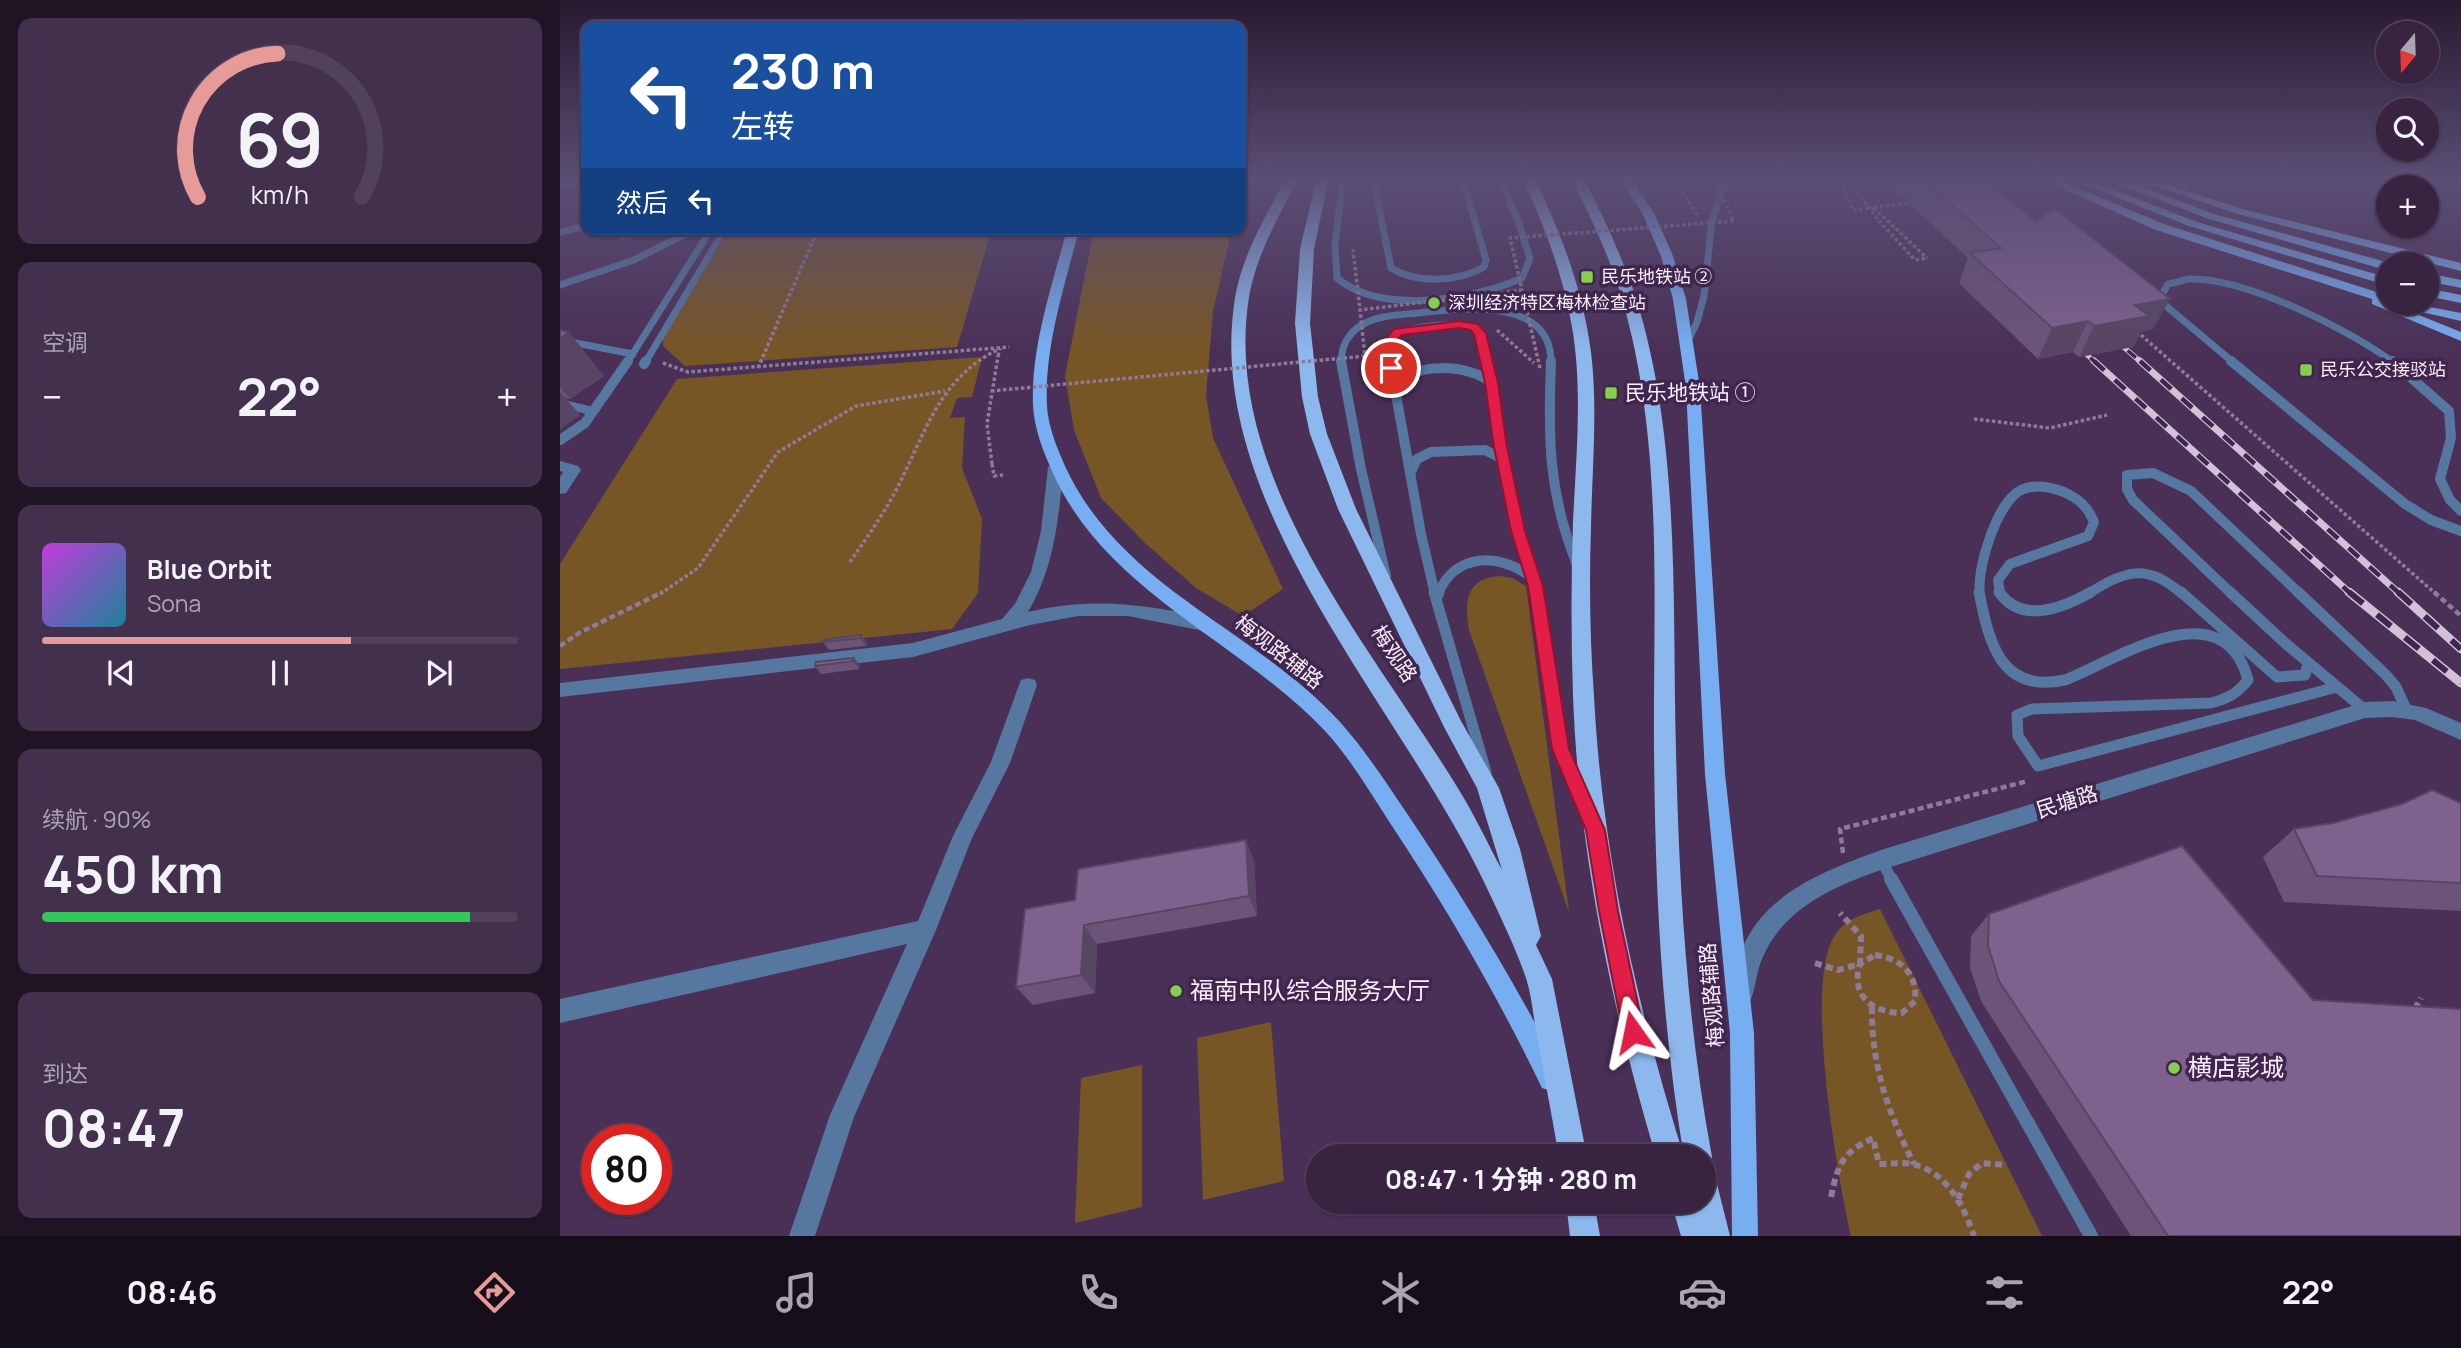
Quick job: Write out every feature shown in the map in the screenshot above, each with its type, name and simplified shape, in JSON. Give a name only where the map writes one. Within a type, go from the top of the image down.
[{"type":"highway","name":"梅观路","points":[[1261,235],[1241,304],[1239,372],[1252,439],[1284,522],[1307,566],[1341,625],[1452,798],[1494,878],[1539,979],[1571,1144]]},
{"type":"highway","points":[[1309,235],[1303,282],[1303,350],[1318,432],[1330,470],[1391,598],[1455,730],[1492,796],[1511,859],[1539,979]]},
{"type":"highway","points":[[1551,235],[1563,264],[1586,377],[1581,574],[1588,771],[1595,830],[1608,911],[1633,1032],[1666,1144]]},
{"type":"highway","points":[[1606,235],[1632,302],[1654,407],[1661,512],[1668,915],[1680,1032],[1697,1144]]},
{"type":"highway","points":[[1582,1214],[1586,1236]]},
{"type":"highway","points":[[1689,1214],[1696,1236]]},
{"type":"highway","points":[[1710,1214],[1715,1236]]},
{"type":"main road","name":"梅观路辅路","points":[[1072,235],[1041,375],[1040,408],[1056,467],[1070,500],[1094,531],[1140,575],[1272,674],[1330,724],[1368,771],[1490,962],[1566,1110]]},
{"type":"main road","name":"梅观路辅路","points":[[1659,235],[1677,282],[1695,416],[1718,812],[1740,1004],[1745,1236]]},
{"type":"main road","points":[[2183,235],[2376,297]]},
{"type":"main road","points":[[2229,235],[2376,278]]},
{"type":"main road","points":[[2276,235],[2376,263]]},
{"type":"main road","points":[[2332,235],[2461,267]]},
{"type":"main road","points":[[2439,279],[2461,284]]},
{"type":"main road","points":[[2348,289],[2461,337]]},
{"type":"main road","points":[[2439,294],[2461,299]]},
{"type":"main road","points":[[2439,312],[2461,317]]},
{"type":"street","points":[[560,403],[593,411]]},
{"type":"street","points":[[560,467],[573,470],[560,489]]},
{"type":"street","points":[[1007,625],[1022,610],[1041,572],[1048,538],[1056,467]]},
{"type":"street","points":[[560,690],[913,650],[956,642],[1007,625],[1071,611],[1102,608],[1204,624]]},
{"type":"street","points":[[802,1236],[842,1115],[925,930],[963,836],[1000,763],[1028,685]]},
{"type":"street","name":"民塘路","points":[[1740,1004],[1750,959],[1769,923],[1801,895],[1881,860],[2365,710],[2406,709],[2427,715],[2461,732]]},
{"type":"street","points":[[560,1011],[925,930]]},
{"type":"lane","points":[[560,285],[622,264],[682,235]]},
{"type":"lane","points":[[560,440],[585,423],[633,354],[707,235]]},
{"type":"lane","points":[[644,364],[721,235]]},
{"type":"lane","points":[[1337,235],[1335,274],[1343,286],[1353,291],[1391,299],[1490,292],[1522,278],[1530,259],[1523,235]]},
{"type":"lane","points":[[1384,235],[1391,268],[1408,278],[1421,279],[1468,275],[1484,267],[1486,260],[1479,235]]},
{"type":"lane","points":[[1687,343],[1697,322],[1704,296],[1710,235]]},
{"type":"lane","points":[[2461,511],[2450,500],[2440,479],[2452,443],[2453,429],[2449,411],[2362,340],[2341,328],[2221,282],[2187,279],[2165,285],[2160,291],[2159,300],[2170,313],[2342,450],[2405,504],[2431,520],[2461,531]]},
{"type":"lane","points":[[1391,598],[1361,469],[1341,359],[1345,340],[1353,331],[1376,318],[1389,316],[1491,309],[1515,314],[1541,329],[1551,350],[1548,404],[1559,516],[1581,574]]},
{"type":"lane","points":[[1492,796],[1436,600],[1410,474],[1388,349],[1393,336],[1406,329],[1459,324],[1478,329],[1492,383],[1505,470],[1521,544],[1533,579],[1551,676],[1560,749],[1595,830]]},
{"type":"lane","points":[[560,340],[633,354]]},
{"type":"lane","points":[[1395,387],[1400,379],[1412,373],[1465,370],[1483,373],[1492,383]]},
{"type":"lane","points":[[1410,474],[1423,455],[1476,449],[1499,457],[1505,470]]},
{"type":"lane","points":[[2365,710],[2308,663],[2140,507],[2129,495],[2125,484],[2127,475],[2139,471],[2156,474],[2191,491],[2386,675],[2396,687],[2406,709]]},
{"type":"lane","points":[[2308,663],[2305,675],[2277,677],[2175,587],[2156,576],[2141,572],[2126,575],[2047,612],[2029,612],[2010,603],[2000,595],[1997,583],[2000,572],[2010,564],[2088,536],[2094,522],[2087,508],[2071,495],[2056,489],[2028,488],[2014,495],[1985,551],[1979,572],[1979,595],[1997,660],[2010,671],[2036,680],[2063,681],[2169,634],[2191,631],[2215,638],[2234,650],[2245,664],[2248,680],[2240,693],[2219,701],[2194,705],[2032,709],[2017,715],[2014,727],[2019,740],[2038,766],[2337,687]]},
{"type":"lane","points":[[1436,600],[1439,587],[1447,575],[1459,565],[1475,560],[1509,562],[1533,579]]},
{"type":"lane","points":[[1881,860],[2091,1236]]},
{"type":"path","points":[[758,368],[815,235]]},
{"type":"path","points":[[1540,369],[1510,238],[1552,235]]},
{"type":"path","points":[[1892,235],[1916,260],[1928,258],[1903,235]]},
{"type":"path","points":[[991,391],[1365,356],[1353,248]]},
{"type":"path","points":[[1360,310],[1522,290]]},
{"type":"path","points":[[2141,335],[2461,616]]},
{"type":"path","points":[[644,364],[666,363],[688,372],[1009,347]]},
{"type":"path","points":[[1000,348],[986,417],[985,445],[994,476],[1003,475]]},
{"type":"path","points":[[850,562],[892,496],[945,391],[976,360],[1000,348]]},
{"type":"path","points":[[560,646],[654,598],[698,568],[778,452],[856,406],[945,391]]},
{"type":"path","points":[[1973,419],[2050,428],[2107,415]]},
{"type":"path","points":[[1843,854],[1840,829],[2030,780],[2038,766]]},
{"type":"path","points":[[1815,963],[1831,970],[1846,972],[1860,964],[1875,955],[1895,959],[1904,965],[1916,983],[1915,1001],[1902,1013],[1882,1012],[1864,999],[1855,981],[1860,964],[1861,936],[1840,913]]},
{"type":"path","points":[[2409,1021],[2421,998]]},
{"type":"path","points":[[1872,1007],[1870,1028],[1878,1080],[1885,1104],[1914,1164]]},
{"type":"path","points":[[1831,1197],[1838,1167],[1849,1149],[1873,1138],[1879,1164],[1914,1164],[1936,1177],[1957,1200],[1969,1219],[1974,1236]]},
{"type":"path","points":[[1957,1200],[1969,1174],[1982,1163],[2006,1165]]},
{"type":"shaded area","points":[[726,235],[990,235],[957,347],[685,366],[663,346],[663,338]]},
{"type":"shaded area","points":[[1093,235],[1231,235],[1213,311],[1206,395],[1213,438],[1283,589],[1243,616],[1196,588],[1146,544],[1101,498],[1074,430],[1065,376]]},
{"type":"shaded area","points":[[982,357],[972,397],[957,398],[950,418],[965,417],[962,468],[982,519],[978,593],[952,629],[560,669],[560,564],[677,379]]},
{"type":"shaded area","points":[[1500,576],[1512,578],[1526,586],[1569,912],[1469,630],[1467,610],[1470,593],[1480,581]]},
{"type":"shaded area","points":[[1880,909],[2042,1236],[1851,1236],[1826,1081],[1822,994],[1826,959],[1839,929],[1861,915]]},
{"type":"shaded area","points":[[1271,1022],[1284,1181],[1203,1200],[1197,1038]]},
{"type":"shaded area","points":[[1142,1065],[1142,1207],[1075,1223],[1081,1078]]},
{"type":"building","points":[[1986,235],[2088,235],[2170,299],[2135,305],[2149,316],[2094,326],[2088,321],[2052,328],[1970,253],[2001,248]]},
{"type":"building","points":[[560,330],[569,332],[560,338]]},
{"type":"building","points":[[861,635],[860,638],[823,642],[823,640]]},
{"type":"building","points":[[854,658],[853,661],[815,666],[816,662]]},
{"type":"building","points":[[2432,790],[2461,803],[2461,883],[2317,876],[2294,829],[2333,823],[2402,804]]},
{"type":"building","points":[[1246,840],[1249,896],[1084,925],[1081,975],[1016,987],[1025,909],[1075,900],[1078,869]]},
{"type":"building","points":[[2182,846],[2313,1000],[2461,1009],[2461,1236],[2168,1236],[1999,981],[1988,946],[1989,914]]},
{"type":"railway","points":[[2111,336],[2142,363]]},
{"type":"railway","points":[[2074,343],[2096,363]]},
{"type":"railway","points":[[2094,361],[2351,594]]},
{"type":"railway","points":[[2140,361],[2400,594]]},
{"type":"railway","points":[[2349,592],[2461,683]]},
{"type":"railway","points":[[2398,592],[2461,649]]},
{"type":"place","name":"民乐地铁站 ②","points":[[1587,277]]},
{"type":"place","name":"深圳经济特区梅林检查站","points":[[1434,303]]},
{"type":"place","name":"民乐公交接驳站","points":[[2306,370]]},
{"type":"place","name":"民乐地铁站 ①","points":[[1611,393]]},
{"type":"place","name":"福南中队综合服务大厅","points":[[1176,991]]},
{"type":"place","name":"横店影城","points":[[2174,1068]]},
{"type":"route","points":[[1391,368],[1389,342],[1393,336],[1406,329],[1459,324],[1474,326],[1480,333],[1492,383],[1501,447],[1518,531],[1535,586],[1551,676],[1560,749],[1595,830],[1608,911],[1633,1032]]}]
